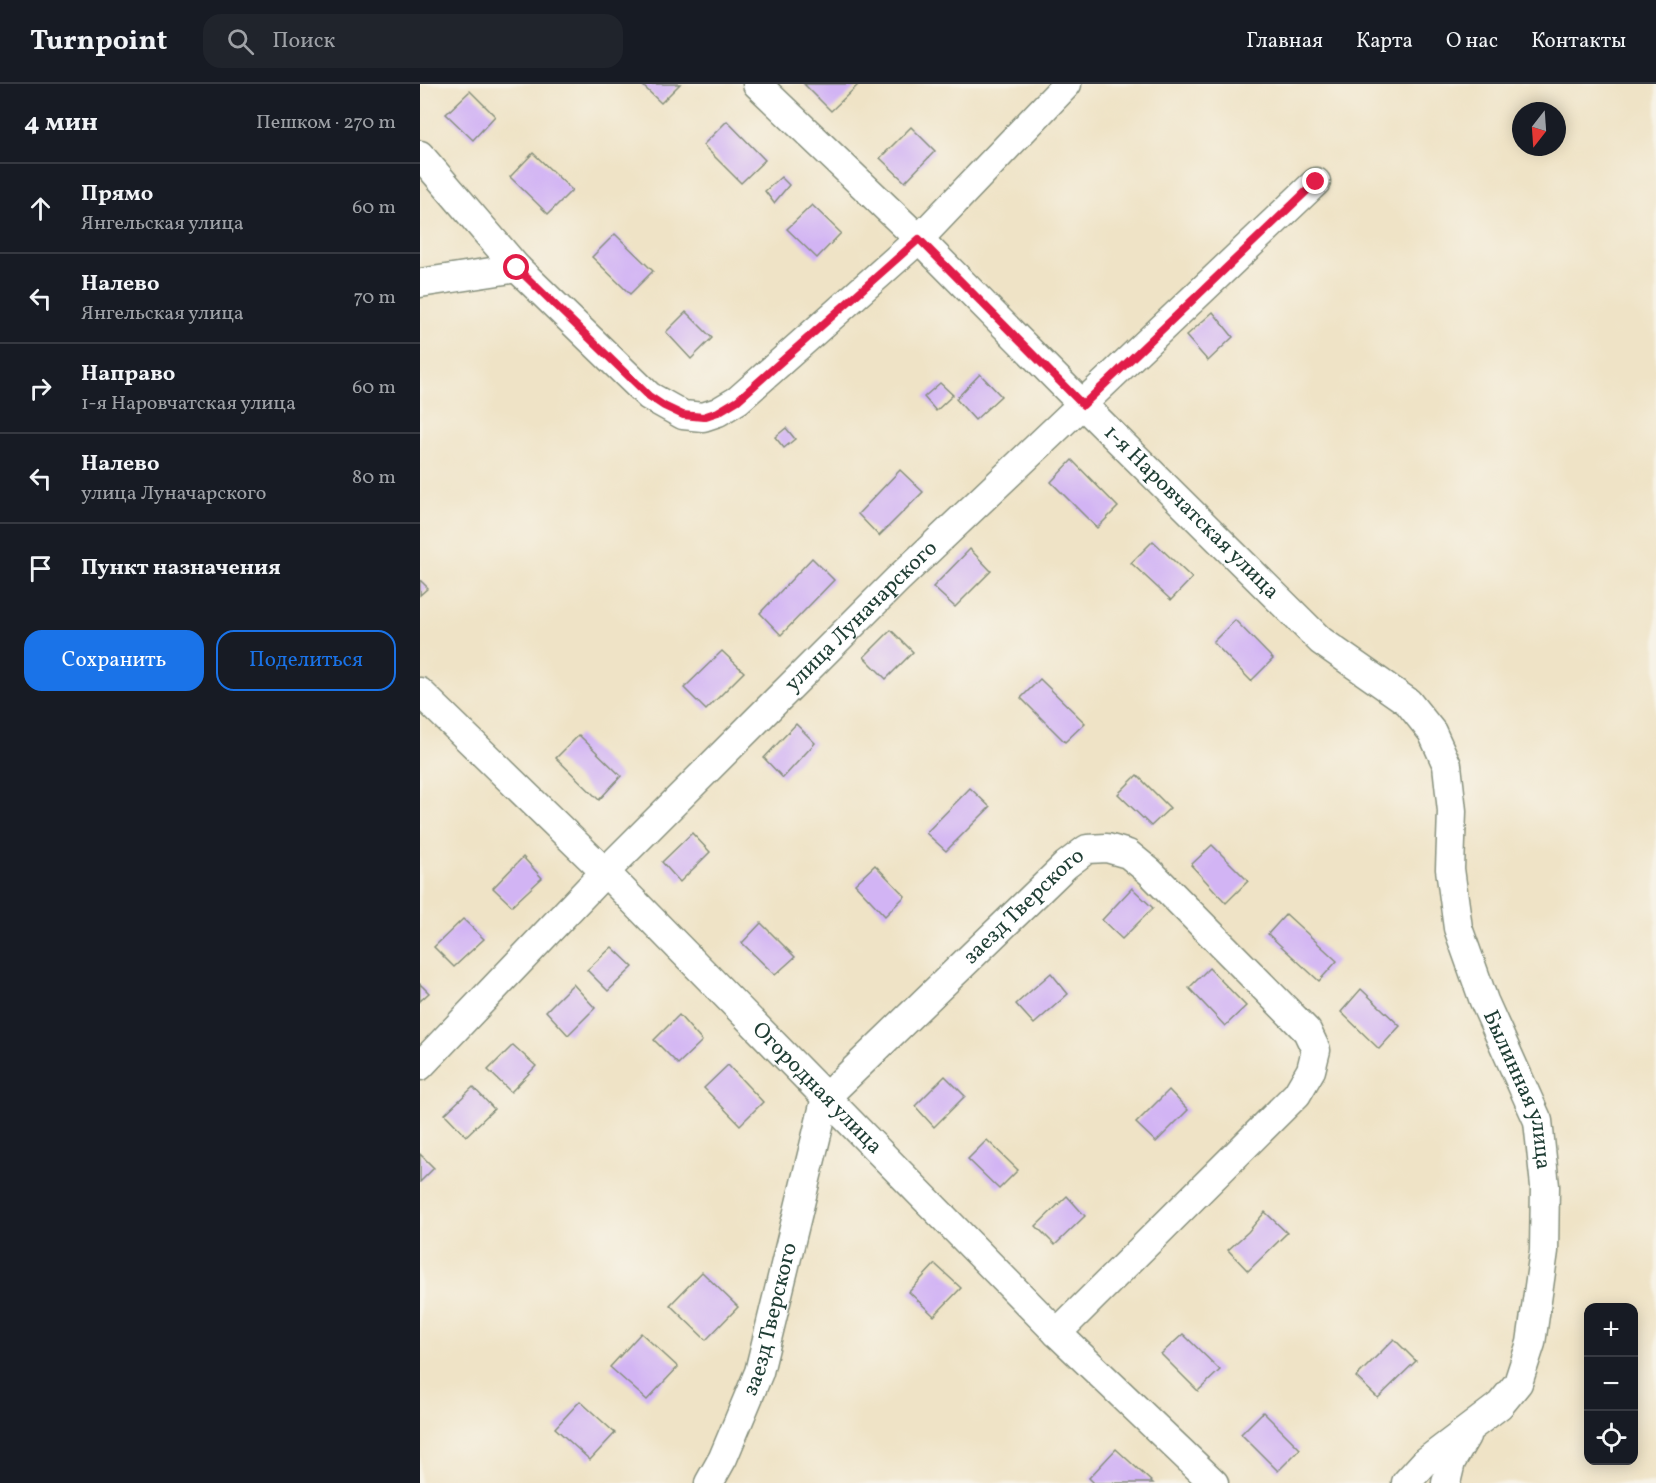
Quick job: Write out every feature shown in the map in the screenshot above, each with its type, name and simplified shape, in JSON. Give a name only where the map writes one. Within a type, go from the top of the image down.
[{"type":"street","name":"1-я Наровчатская улица","points":[[757,84],[919,239],[1321,641],[1346,660],[1377,678]]},
{"type":"street","points":[[422,168],[517,268],[649,396],[683,415],[703,417],[718,412],[738,400],[919,239],[1067,84]]},
{"type":"street","name":"улица Луначарского","points":[[420,1065],[605,872],[897,580],[1316,182]]},
{"type":"street","points":[[420,283],[517,268]]},
{"type":"street","name":"Былинная улица","points":[[1377,678],[1408,702],[1432,732],[1447,765],[1452,811],[1450,869],[1458,928],[1484,1001],[1538,1121],[1545,1186],[1544,1251],[1531,1343],[1518,1383],[1500,1405],[1425,1462],[1406,1483]]},
{"type":"street","name":"Огородная улица","points":[[420,692],[605,872],[1057,1333],[1214,1483]]},
{"type":"street","name":"заезд Тверского","points":[[709,1483],[723,1458],[759,1372],[826,1096],[1066,865],[1087,849],[1107,848],[1128,854],[1150,872],[1307,1031],[1316,1050],[1311,1070],[1297,1094],[1057,1333]]},
{"type":"street","points":[[1446,1483],[1451,1462],[1469,1429]]},
{"type":"building","points":[[641,84],[680,84],[661,103]]},
{"type":"building","points":[[804,84],[859,84],[831,111]]},
{"type":"building","points":[[470,91],[495,116],[473,140],[446,114]]},
{"type":"building","points":[[727,121],[765,160],[741,183],[703,145]]},
{"type":"building","points":[[911,127],[935,151],[905,182],[880,158]]},
{"type":"building","points":[[533,153],[572,190],[548,214],[510,177]]},
{"type":"building","points":[[781,177],[789,185],[774,203],[765,191]]},
{"type":"building","points":[[812,205],[841,233],[817,258],[787,229]]},
{"type":"building","points":[[615,234],[653,271],[630,294],[592,257]]},
{"type":"building","points":[[686,312],[712,338],[691,359],[666,332]]},
{"type":"building","points":[[1213,312],[1233,337],[1208,361],[1186,336]]},
{"type":"building","points":[[980,374],[1001,396],[975,420],[956,399]]},
{"type":"building","points":[[940,383],[953,395],[936,411],[924,397]]},
{"type":"building","points":[[786,428],[795,439],[784,448],[775,437]]},
{"type":"building","points":[[1072,460],[1118,507],[1097,528],[1051,482]]},
{"type":"building","points":[[900,470],[923,492],[879,536],[858,514]]},
{"type":"building","points":[[1153,541],[1192,578],[1171,600],[1131,563]]},
{"type":"building","points":[[970,549],[991,571],[955,607],[933,587]]},
{"type":"building","points":[[812,558],[834,580],[781,635],[760,613]]},
{"type":"building","points":[[420,580],[428,588],[420,595]]},
{"type":"building","points":[[1235,620],[1273,659],[1251,681],[1213,642]]},
{"type":"building","points":[[891,630],[913,652],[886,679],[864,657]]},
{"type":"building","points":[[722,651],[744,672],[706,710],[684,688]]},
{"type":"building","points":[[1040,679],[1085,723],[1065,742],[1021,698]]},
{"type":"building","points":[[796,724],[815,743],[783,778],[764,758]]},
{"type":"building","points":[[579,735],[621,776],[599,800],[556,758]]},
{"type":"building","points":[[1137,775],[1170,808],[1151,826],[1118,794]]},
{"type":"building","points":[[970,788],[990,807],[946,851],[926,833]]},
{"type":"building","points":[[692,833],[710,852],[680,882],[662,862]]},
{"type":"building","points":[[1212,845],[1248,881],[1226,903],[1191,865]]},
{"type":"building","points":[[523,857],[542,878],[512,906],[493,888]]},
{"type":"building","points":[[875,865],[905,896],[885,916],[855,884]]},
{"type":"building","points":[[1132,888],[1153,908],[1122,939],[1102,920]]},
{"type":"building","points":[[1286,914],[1337,961],[1319,981],[1268,934]]},
{"type":"building","points":[[463,919],[484,939],[454,967],[434,947]]},
{"type":"building","points":[[761,923],[795,957],[775,975],[742,943]]},
{"type":"building","points":[[612,947],[633,967],[608,991],[587,970]]},
{"type":"building","points":[[1209,968],[1246,1006],[1225,1026],[1189,988]]},
{"type":"building","points":[[1051,973],[1068,994],[1034,1024],[1016,1004]]},
{"type":"building","points":[[420,984],[429,993],[420,1001]]},
{"type":"building","points":[[573,984],[595,1008],[568,1035],[546,1011]]},
{"type":"building","points":[[1361,989],[1400,1026],[1379,1049],[1341,1012]]},
{"type":"building","points":[[679,1015],[702,1041],[678,1064],[654,1040]]},
{"type":"building","points":[[513,1045],[536,1066],[511,1092],[488,1070]]},
{"type":"building","points":[[728,1065],[763,1102],[740,1125],[704,1088]]},
{"type":"building","points":[[945,1076],[965,1096],[934,1127],[915,1106]]},
{"type":"building","points":[[473,1087],[494,1109],[466,1136],[445,1114]]},
{"type":"building","points":[[1169,1090],[1188,1110],[1156,1142],[1136,1123]]},
{"type":"building","points":[[987,1140],[1018,1170],[999,1189],[968,1159]]},
{"type":"building","points":[[420,1154],[434,1168],[420,1182]]},
{"type":"building","points":[[1067,1196],[1085,1216],[1055,1245],[1036,1226]]},
{"type":"building","points":[[1265,1212],[1287,1233],[1248,1271],[1228,1250]]},
{"type":"building","points":[[935,1264],[961,1288],[934,1316],[909,1292]]},
{"type":"building","points":[[702,1272],[738,1307],[706,1340],[670,1305]]},
{"type":"building","points":[[641,1333],[678,1367],[647,1400],[610,1367]]},
{"type":"building","points":[[1183,1334],[1220,1370],[1198,1391],[1161,1354]]},
{"type":"building","points":[[1394,1339],[1416,1361],[1378,1398],[1356,1377]]},
{"type":"building","points":[[580,1401],[615,1433],[590,1460],[555,1428]]},
{"type":"building","points":[[1263,1412],[1300,1449],[1278,1471],[1241,1434]]},
{"type":"building","points":[[1116,1449],[1153,1483],[1094,1483],[1089,1478]]},
{"type":"route","points":[[517,268],[649,396],[683,415],[703,417],[718,412],[738,400],[919,239],[1083,405],[1316,182]]}]
